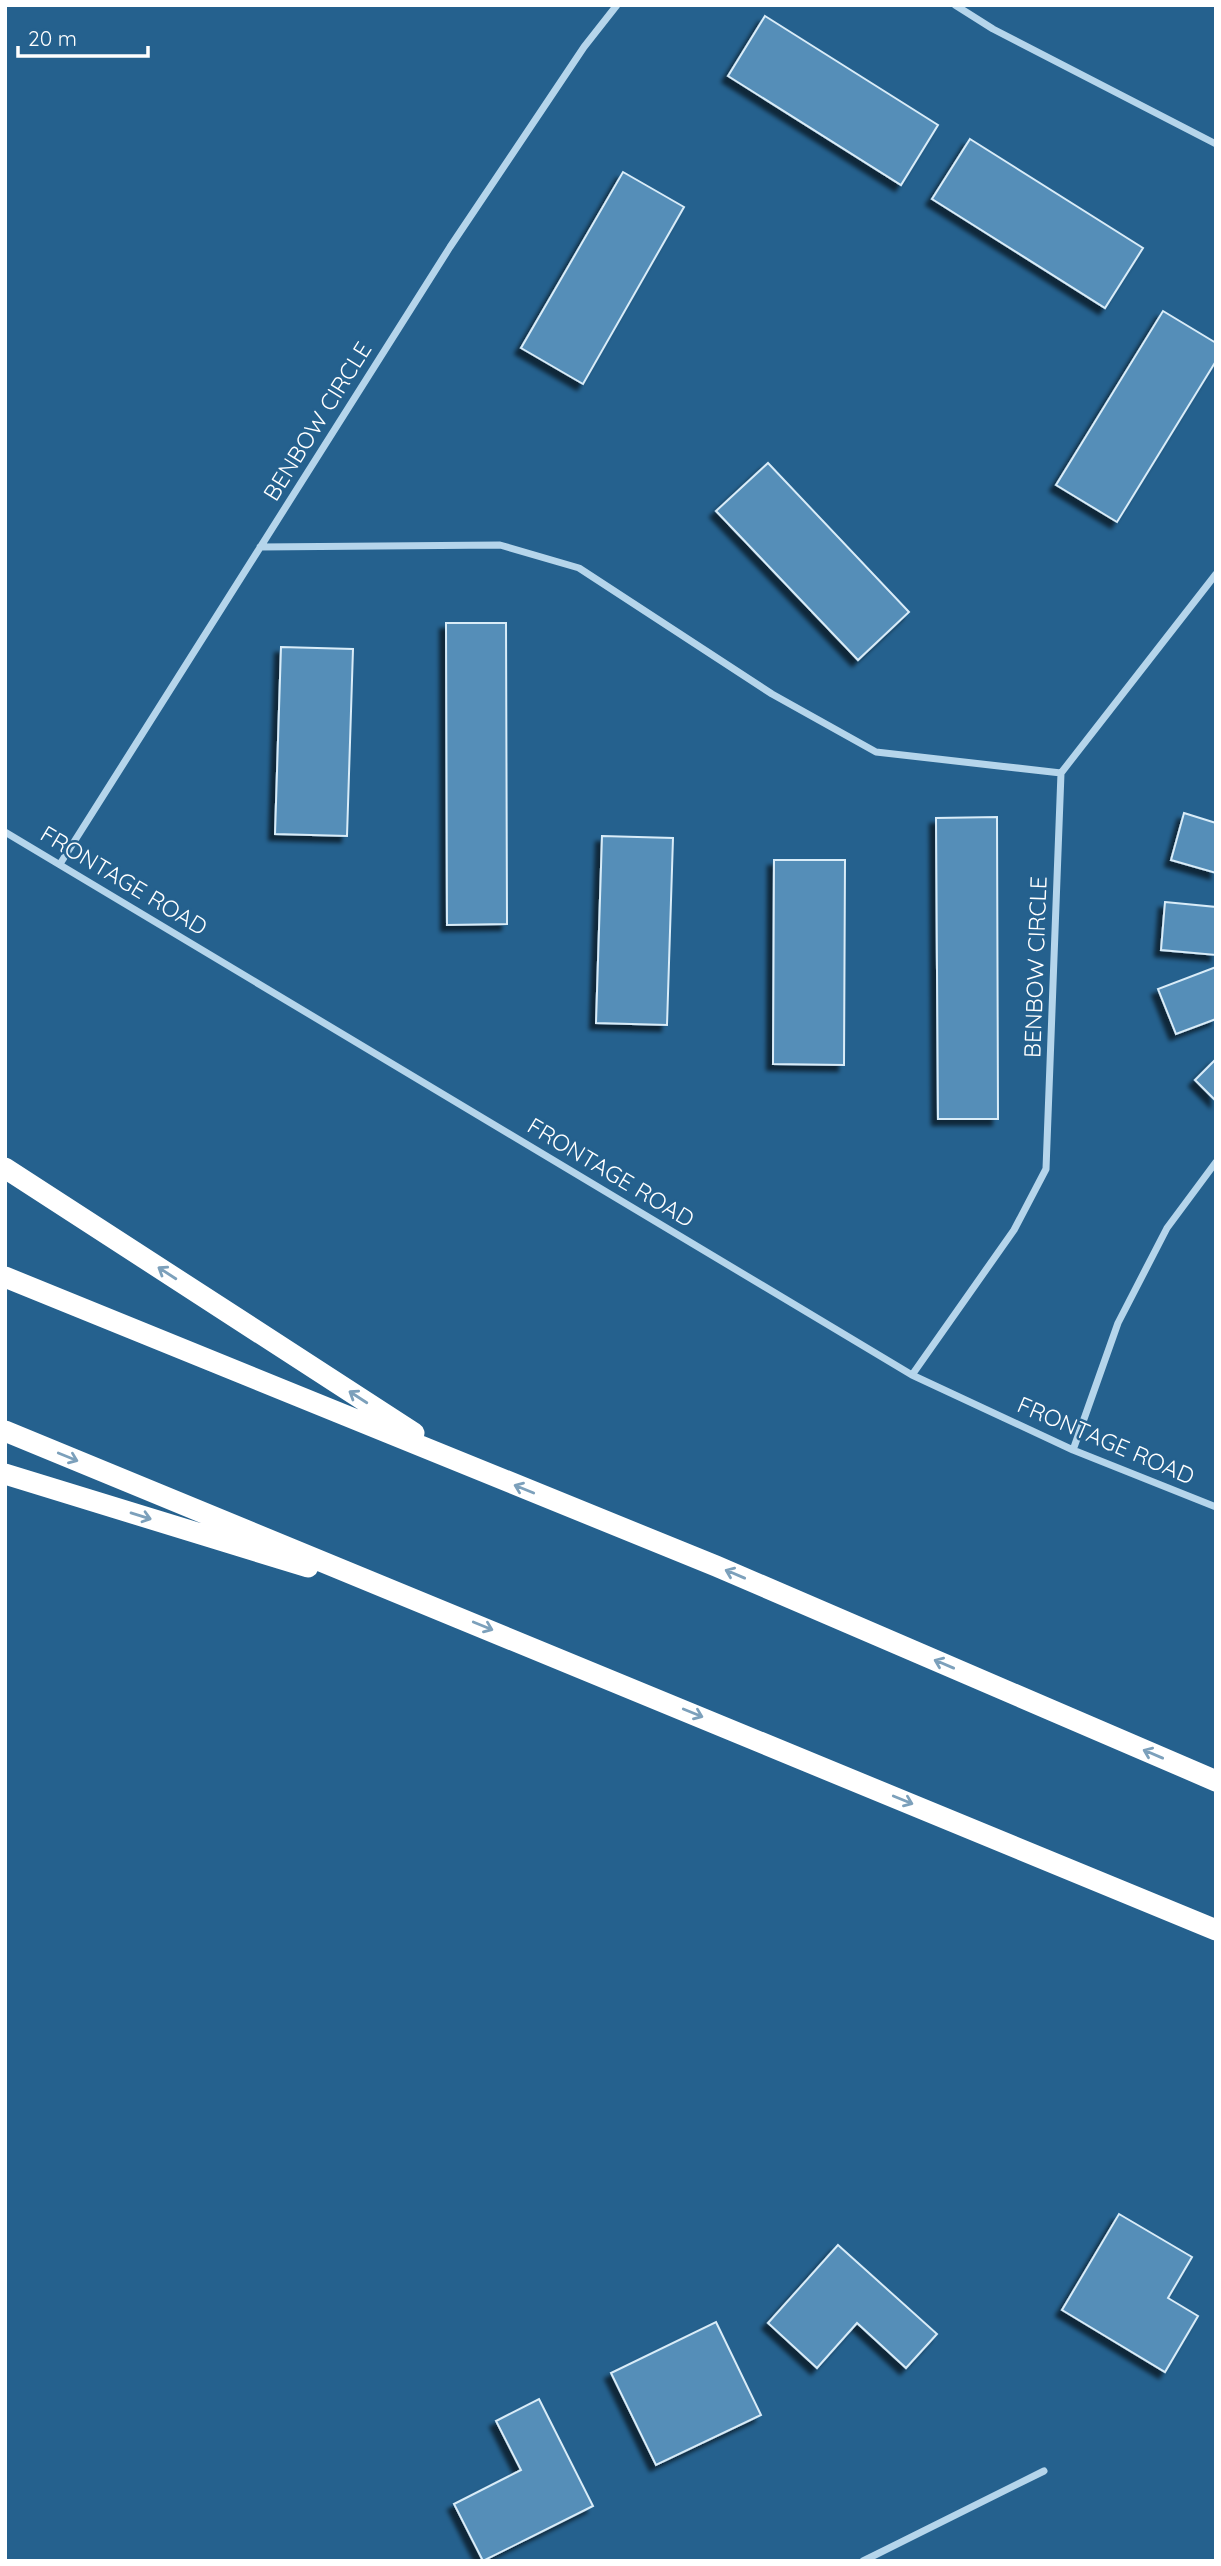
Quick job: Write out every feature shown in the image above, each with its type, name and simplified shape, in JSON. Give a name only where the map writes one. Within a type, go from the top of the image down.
[{"type":"highway","points":[[5,1168],[456,1461]]},
{"type":"highway","points":[[5,1278],[716,1566],[1216,1781]]},
{"type":"highway","points":[[5,1431],[1216,1930]]},
{"type":"highway","points":[[5,1474],[439,1608]]},
{"type":"street","name":"BENBOW CIRCLE","points":[[60,864],[450,247],[584,47],[617,5]]},
{"type":"street","points":[[955,5],[993,29],[1216,144]]},
{"type":"street","points":[[260,547],[500,545],[579,568],[772,694],[876,752],[1061,773],[1216,574]]},
{"type":"street","name":"BENBOW CIRCLE","points":[[912,1376],[1014,1230],[1046,1169],[1061,773]]},
{"type":"street","name":"FRONTAGE ROAD","points":[[5,831],[912,1376],[1073,1450],[1216,1507]]},
{"type":"street","points":[[1073,1450],[1118,1323],[1167,1228],[1216,1162]]},
{"type":"street","points":[[863,2561],[1044,2471]]},
{"type":"building","points":[[765,16],[938,125],[901,185],[728,76]]},
{"type":"building","points":[[970,139],[1143,248],[1105,308],[932,199]]},
{"type":"building","points":[[623,172],[684,207],[583,384],[521,348]]},
{"type":"building","points":[[1163,311],[1216,343],[1216,361],[1117,522],[1056,485]]},
{"type":"building","points":[[768,463],[909,612],[858,660],[716,511]]},
{"type":"building","points":[[446,623],[506,623],[507,924],[447,925]]},
{"type":"building","points":[[281,647],[353,649],[347,836],[275,834]]},
{"type":"building","points":[[1184,813],[1216,823],[1216,873],[1171,860]]},
{"type":"building","points":[[997,817],[998,1119],[938,1119],[936,818]]},
{"type":"building","points":[[602,836],[673,838],[667,1025],[596,1023]]},
{"type":"building","points":[[774,860],[845,860],[844,1065],[773,1064]]},
{"type":"building","points":[[1165,902],[1216,907],[1216,955],[1161,950]]},
{"type":"building","points":[[1216,967],[1216,1019],[1176,1034],[1158,989]]},
{"type":"building","points":[[1216,1059],[1216,1101],[1195,1080]]},
{"type":"building","points":[[1119,2214],[1192,2257],[1168,2298],[1198,2316],[1165,2372],[1062,2310]]},
{"type":"building","points":[[838,2245],[937,2334],[906,2368],[857,2323],[817,2368],[768,2323]]},
{"type":"building","points":[[716,2322],[761,2415],[656,2465],[611,2373]]},
{"type":"building","points":[[539,2399],[593,2506],[483,2561],[454,2504],[521,2470],[496,2421]]}]
